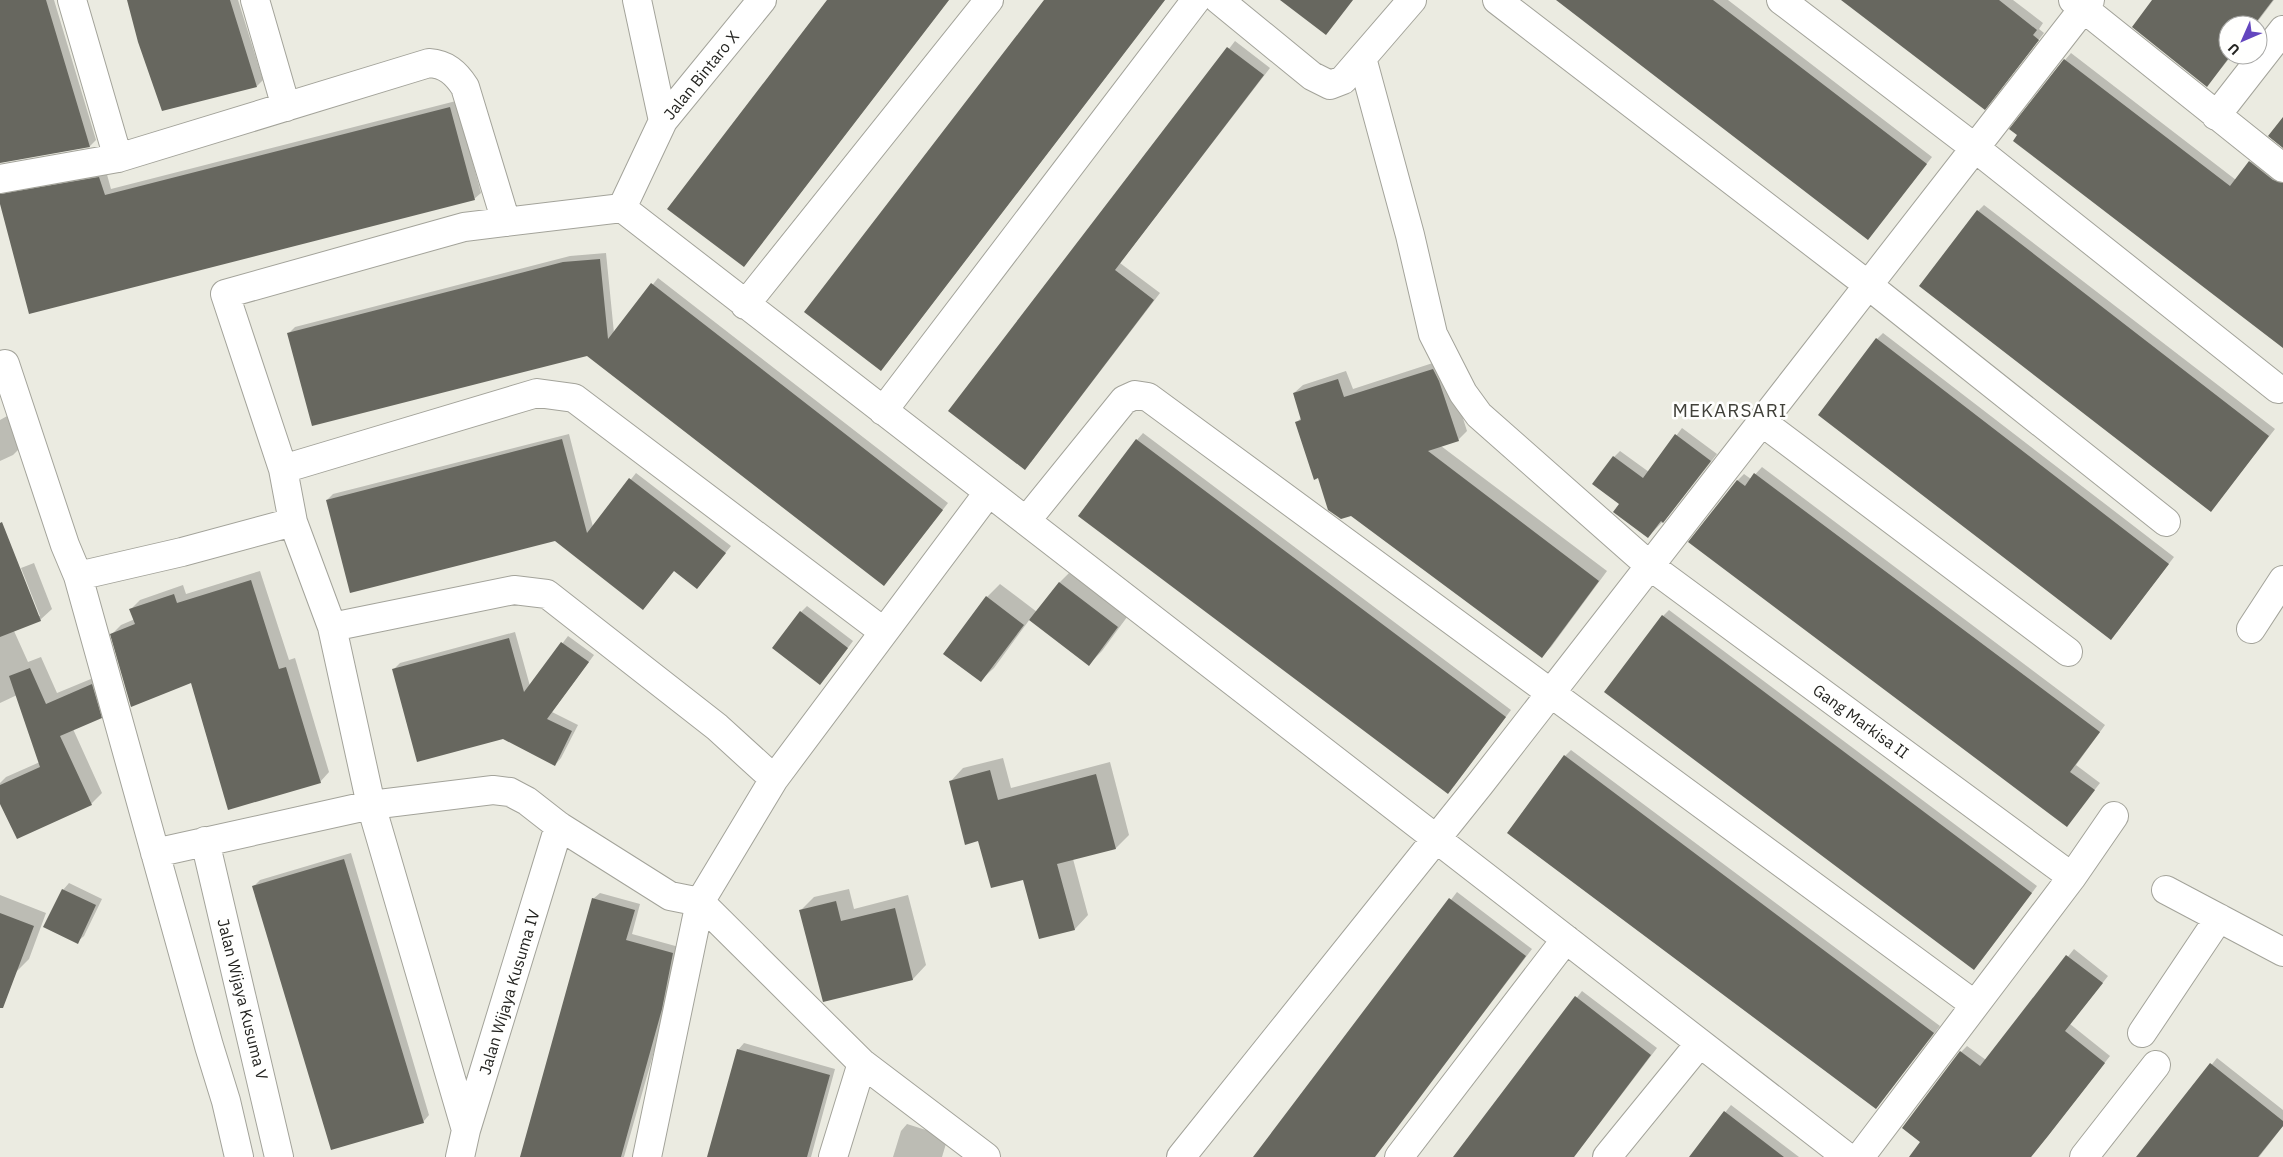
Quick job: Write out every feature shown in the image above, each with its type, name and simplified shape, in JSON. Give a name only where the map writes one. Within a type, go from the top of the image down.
[{"type":"street","points":[[72,0],[118,158]]},
{"type":"street","points":[[255,0],[286,107]]},
{"type":"street","points":[[637,0],[663,121]]},
{"type":"street","name":"Jalan Bintaro X","points":[[622,208],[663,121],[762,0]]},
{"type":"street","points":[[745,305],[989,0]]},
{"type":"street","points":[[883,411],[1196,0]]},
{"type":"street","points":[[1218,0],[1312,76],[1330,86],[1343,80],[1412,0]]},
{"type":"street","points":[[1496,0],[1868,285],[2166,522]]},
{"type":"street","points":[[1781,0],[1975,148],[2278,390]]},
{"type":"street","points":[[1181,1157],[1437,839],[1551,693],[1975,148],[2082,3],[2216,116],[2283,168]]},
{"type":"street","points":[[2216,116],[2283,30]]},
{"type":"street","name":"Gang Markisa II","points":[[1362,58],[1410,235],[1433,334],[1463,393],[1479,415],[1650,566],[2072,877]]},
{"type":"street","points":[[0,179],[118,158],[429,62],[452,70],[465,87],[506,222]]},
{"type":"street","points":[[466,1130],[371,805],[332,627],[293,522],[283,469],[225,294],[464,227],[622,208],[1847,1157]]},
{"type":"street","points":[[2,361],[65,544],[78,576],[226,1101],[239,1157]]},
{"type":"street","points":[[283,469],[537,393],[574,398],[884,632]]},
{"type":"street","points":[[1026,522],[1124,400],[1135,395],[1148,397],[1975,1005]]},
{"type":"street","points":[[1762,422],[2068,652]]},
{"type":"street","points":[[647,1157],[700,902],[774,779],[988,493]]},
{"type":"street","points":[[78,576],[182,552],[293,522]]},
{"type":"street","points":[[2251,629],[2283,580]]},
{"type":"street","points":[[332,627],[506,591],[514,590],[547,594],[717,728],[774,779]]},
{"type":"street","points":[[155,853],[371,805],[502,790],[527,801],[559,826],[670,896],[700,902],[862,1063],[986,1157]]},
{"type":"street","points":[[1860,1157],[2072,877],[2114,816]]},
{"type":"street","name":"Jalan Wijaya Kusuma IV","points":[[460,1157],[466,1130],[559,826]]},
{"type":"street","name":"Jalan Wijaya Kusuma V","points":[[205,841],[280,1157]]},
{"type":"street","points":[[2166,890],[2283,952]]},
{"type":"street","points":[[2142,1033],[2219,918]]},
{"type":"street","points":[[1399,1157],[1566,939]]},
{"type":"street","points":[[1607,1157],[1700,1043]]},
{"type":"street","points":[[833,1157],[862,1063]]},
{"type":"street","points":[[2084,1157],[2156,1066]]},
{"type":"building","points":[[0,0],[46,0],[90,147],[0,163]]},
{"type":"building","points":[[127,0],[230,0],[257,87],[162,111],[138,42]]},
{"type":"building","points":[[827,0],[949,0],[744,267],[667,209]]},
{"type":"building","points":[[1044,0],[1165,0],[881,371],[804,312]]},
{"type":"building","points":[[1280,0],[1353,0],[1326,35]]},
{"type":"building","points":[[1556,0],[1713,0],[1927,164],[1868,240]]},
{"type":"building","points":[[1841,0],[1999,0],[2037,30],[2033,35],[2039,40],[1985,110]]},
{"type":"building","points":[[2152,0],[2273,0],[2262,15],[2218,15],[2218,65],[2224,65],[2207,87],[2132,27]]},
{"type":"building","points":[[1227,47],[1264,75],[1115,270],[1154,300],[1025,470],[948,411]]},
{"type":"building","points":[[2064,59],[2230,186],[2249,161],[2273,180],[2283,183],[2283,348],[2013,141],[2017,135],[2009,129]]},
{"type":"building","points":[[450,107],[475,200],[29,314],[0,204],[0,194],[99,177],[105,195]]},
{"type":"building","points":[[2283,117],[2283,148],[2268,136]]},
{"type":"building","points":[[1977,210],[2269,436],[2211,512],[1919,286]]},
{"type":"building","points":[[600,259],[608,339],[651,283],[943,510],[884,586],[587,356],[312,426],[287,333],[563,262]]},
{"type":"building","points":[[1876,338],[2169,564],[2111,640],[1818,415]]},
{"type":"building","points":[[1433,369],[1439,381],[1459,441],[1428,451],[1599,581],[1542,658],[1351,516],[1341,519],[1328,510],[1318,478],[1314,480],[1295,422],[1301,420],[1293,393],[1338,379],[1344,397]]},
{"type":"building","points":[[1675,434],[1711,461],[1663,523],[1661,521],[1648,538],[1613,512],[1619,504],[1592,484],[1613,456],[1643,478]]},
{"type":"building","points":[[562,439],[587,533],[629,478],[726,553],[697,589],[674,571],[643,610],[555,541],[350,593],[326,500]]},
{"type":"building","points":[[1136,439],[1506,717],[1448,794],[1078,516]]},
{"type":"building","points":[[1754,473],[2100,732],[2070,772],[2095,790],[2067,827],[1688,542],[1737,480],[1745,486]]},
{"type":"building","points":[[2,522],[41,621],[0,637],[0,523]]},
{"type":"building","points":[[251,580],[279,669],[286,667],[321,783],[228,810],[191,683],[131,707],[110,634],[135,624],[129,609],[174,594],[177,603]]},
{"type":"building","points":[[1059,582],[1118,627],[1089,666],[1029,620]]},
{"type":"building","points":[[986,596],[1024,625],[981,682],[943,654]]},
{"type":"building","points":[[800,611],[848,648],[820,685],[772,648]]},
{"type":"building","points":[[1662,615],[2032,893],[1974,970],[1604,692]]},
{"type":"building","points":[[509,638],[524,692],[561,642],[589,662],[547,719],[572,731],[555,766],[503,739],[417,762],[392,669]]},
{"type":"building","points":[[30,668],[46,704],[92,684],[102,718],[60,736],[92,805],[17,839],[0,804],[0,785],[40,767],[9,676]]},
{"type":"building","points":[[1564,755],[1934,1033],[1876,1109],[1507,833]]},
{"type":"building","points":[[990,770],[998,800],[1096,774],[1116,849],[1057,864],[1075,930],[1039,939],[1023,880],[991,888],[978,841],[965,845],[949,781]]},
{"type":"building","points":[[344,859],[424,1123],[331,1150],[252,886]]},
{"type":"building","points":[[62,889],[96,905],[78,944],[43,927]]},
{"type":"building","points":[[592,898],[635,910],[626,940],[673,953],[662,1009],[621,1157],[520,1157]]},
{"type":"building","points":[[1449,898],[1526,956],[1397,1128],[1375,1157],[1253,1157]]},
{"type":"building","points":[[836,901],[841,921],[895,908],[913,980],[823,1002],[799,910]]},
{"type":"building","points":[[0,913],[34,926],[3,1008],[0,1008]]},
{"type":"building","points":[[2066,955],[2103,983],[2065,1031],[2105,1063],[2031,1157],[1909,1157],[1920,1142],[1902,1128],[1960,1051],[1980,1066]]},
{"type":"building","points":[[1575,996],[1651,1055],[1574,1157],[1453,1157]]},
{"type":"building","points":[[737,1049],[830,1075],[807,1157],[707,1157]]},
{"type":"building","points":[[2210,1063],[2283,1121],[2283,1126],[2258,1157],[2136,1157]]},
{"type":"building","points":[[1724,1111],[1784,1157],[1689,1157]]},
{"type":"district","name":"MEKARSARI","points":[[1730,410]]}]
